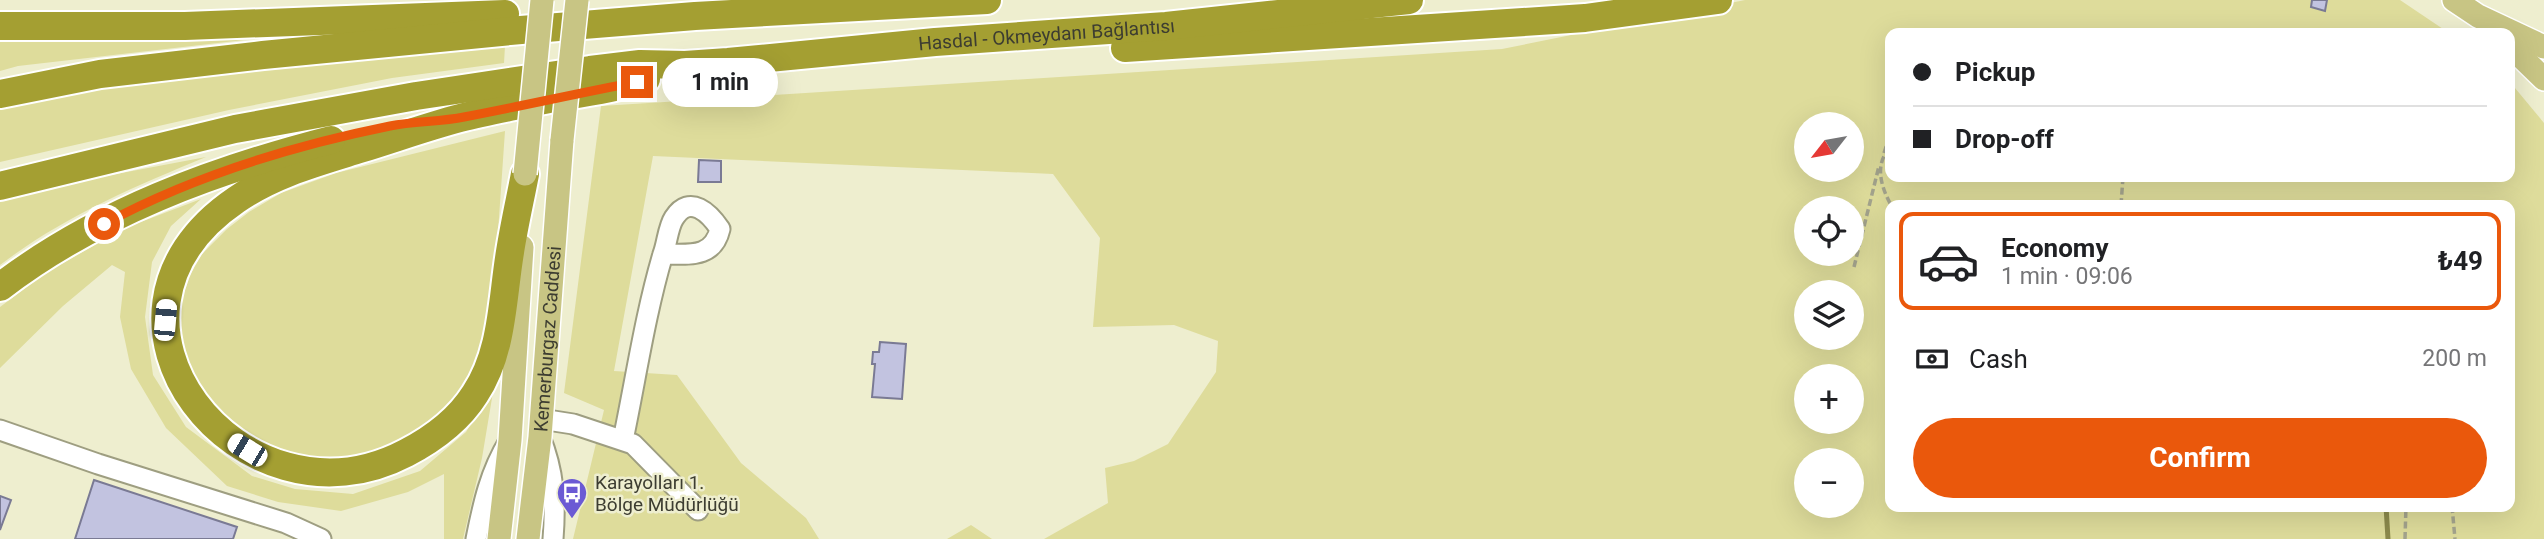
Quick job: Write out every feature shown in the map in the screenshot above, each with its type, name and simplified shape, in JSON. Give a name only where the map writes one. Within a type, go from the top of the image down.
[{"type":"highway","name":"Hasdal - Okmeydanı Bağlantısı","points":[[0,94],[100,74],[263,55],[626,21],[986,0]]},
{"type":"highway","name":"Hasdal - Okmeydanı Bağlantısı","points":[[685,65],[935,42],[1166,26],[1409,0]]},
{"type":"highway","points":[[935,42],[971,52],[1014,55],[1585,18],[1718,0]]},
{"type":"highway","points":[[0,26],[185,26],[575,12],[600,12],[626,21]]},
{"type":"highway","points":[[0,186],[235,129],[364,105],[590,70],[640,64],[685,65]]},
{"type":"highway","points":[[525,174],[509,253],[494,353],[476,393],[449,425],[427,442],[369,468],[344,472],[312,471],[278,464],[223,435],[187,395],[175,371],[168,346],[165,320],[167,296],[186,248],[200,230],[235,200],[307,166],[460,118],[637,82],[685,65]]},
{"type":"highway","points":[[0,287],[45,257],[140,205],[212,175],[284,152],[390,126],[422,120],[460,118]]},
{"type":"main road","name":"Kemerburgaz Caddesi","points":[[499,539],[510,440],[525,174],[542,0]]},
{"type":"main road","name":"Kemerburgaz Caddesi","points":[[528,539],[541,428],[562,140],[577,0]]},
{"type":"main road","points":[[2454,0],[2478,16],[2504,28]]},
{"type":"main road","points":[[2478,16],[2491,28]]},
{"type":"main road","points":[[2515,33],[2544,47]]},
{"type":"main road","points":[[2515,51],[2544,79]]},
{"type":"lane","points":[[623,440],[663,254]]},
{"type":"lane","points":[[553,539],[554,489],[541,428],[573,424],[633,444],[698,510]]},
{"type":"lane","points":[[0,430],[286,523],[321,539]]},
{"type":"lane","points":[[476,539],[486,491],[497,460],[510,440]]},
{"type":"path","points":[[1854,267],[1885,151]]},
{"type":"path","points":[[1879,166],[1888,200]]},
{"type":"path","points":[[2121,200],[2123,182]]},
{"type":"path","points":[[2405,539],[2406,512]]},
{"type":"path","points":[[2453,512],[2455,539]]},
{"type":"shaded area","points":[[1745,0],[2400,0],[2442,28],[1885,28],[1885,182],[2515,182],[2515,88],[2544,123],[2544,539],[1044,539],[1108,503],[1105,468],[1134,461],[1168,444],[1216,372],[1218,341],[1174,325],[1093,327],[1100,238],[1053,174],[653,156],[614,371],[677,375],[741,463],[806,518],[819,539],[573,539],[604,410],[564,393],[601,106],[1502,49]]},
{"type":"shaded area","points":[[0,36],[244,40],[18,66],[0,71]]},
{"type":"shaded area","points":[[505,46],[504,63],[392,78],[229,110],[0,162],[0,105],[103,83]]},
{"type":"shaded area","points":[[505,131],[493,304],[479,370],[463,398],[401,446],[340,461],[303,459],[264,447],[207,405],[188,371],[178,333],[180,304],[191,273],[202,254],[227,229],[281,193],[336,173]]},
{"type":"shaded area","points":[[206,157],[125,192],[74,218],[48,232],[0,265],[0,202],[74,182]]},
{"type":"shaded area","points":[[201,199],[171,226],[152,262],[145,317],[153,375],[186,427],[252,476],[295,489],[353,494],[420,471],[466,432],[494,386],[482,458],[463,539],[444,539],[444,474],[408,492],[341,511],[278,502],[227,486],[166,428],[131,369],[120,317],[125,272],[112,265],[63,306],[0,368],[0,307],[47,272],[125,228]]},
{"type":"shaded area","points":[[971,525],[992,539],[947,539]]},
{"type":"building","points":[[2312,0],[2327,0],[2325,11],[2311,7]]},
{"type":"building","points":[[699,160],[721,161],[721,182],[698,182]]},
{"type":"building","points":[[880,342],[906,344],[902,399],[872,397],[875,364],[872,364],[873,352],[879,352]]},
{"type":"building","points":[[94,480],[237,527],[233,539],[75,539]]},
{"type":"building","points":[[0,496],[11,500],[0,530]]},
{"type":"waterway","points":[[2386,512],[2388,539]]},
{"type":"place","name":"Karayolları 1. Bölge Müdürlüğü","points":[[572,520]]},
{"type":"route","points":[[104,224],[179,187],[284,152],[390,126],[422,120],[460,118],[637,82]]}]
